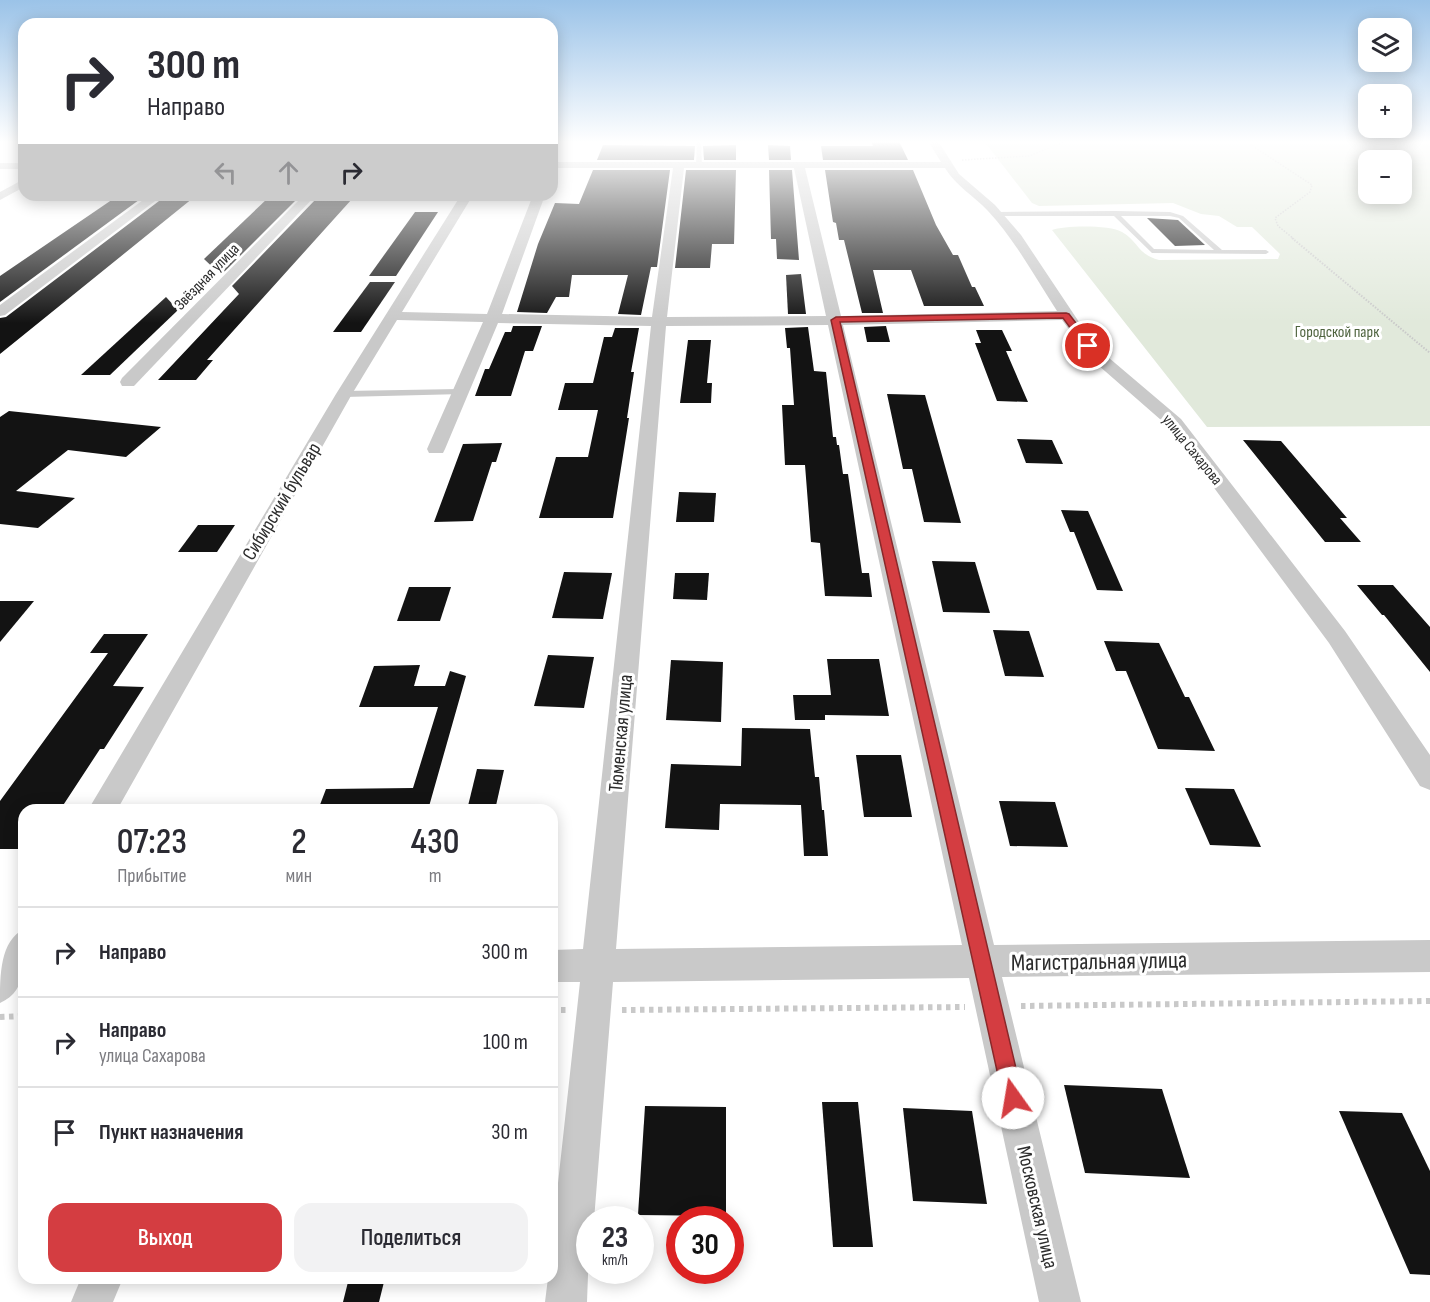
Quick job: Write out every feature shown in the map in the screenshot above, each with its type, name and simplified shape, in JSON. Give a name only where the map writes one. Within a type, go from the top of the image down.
[{"type":"street","points":[[0,312],[148,202]]},
{"type":"street","name":"Звёздная улица","points":[[128,382],[303,202]]},
{"type":"street","name":"Сибирский бульвар","points":[[105,804],[344,394],[463,202]]},
{"type":"street","points":[[436,448],[493,317],[537,202]]},
{"type":"street","name":"Тюменская улица","points":[[566,1302],[659,321],[682,202]]},
{"type":"street","name":"Московская улица","points":[[808,202],[1060,1302]]},
{"type":"street","name":"улица Сахарова","points":[[983,202],[998,214],[1017,238],[1066,315],[1096,355],[1175,423],[1337,638],[1372,687],[1430,778]]},
{"type":"street","points":[[394,316],[715,323],[1066,315]]},
{"type":"street","name":"Магистральная улица","points":[[558,966],[1430,956]]},
{"type":"street","points":[[92,1302],[100,1284]]},
{"type":"lane","points":[[1115,213],[1152,251],[1266,252]]},
{"type":"lane","points":[[998,214],[1176,215],[1221,252]]},
{"type":"lane","points":[[344,394],[460,392]]},
{"type":"path","points":[[1297,202],[1275,218],[1278,226],[1430,353]]},
{"type":"path","points":[[0,1017],[18,1016]]},
{"type":"green space","name":"Городской парк","points":[[1031,202],[1358,202],[1358,204],[1412,204],[1412,202],[1430,202],[1430,426],[1207,427],[1052,230],[1088,227],[1116,230],[1128,236],[1146,255],[1159,260],[1278,259],[1280,254],[1252,227],[1237,227],[1219,216],[1201,214],[1173,203],[1039,206]]},
{"type":"building","points":[[109,202],[137,202],[0,302],[0,276]]},
{"type":"building","points":[[158,202],[188,202],[0,354],[0,318],[6,317]]},
{"type":"building","points":[[264,202],[294,202],[221,275],[204,259]]},
{"type":"building","points":[[313,202],[350,202],[207,360],[213,360],[196,380],[158,380],[239,294],[232,286]]},
{"type":"building","points":[[580,202],[666,202],[657,267],[651,267],[641,315],[618,314],[628,275],[572,275],[569,297],[556,297],[547,313],[517,312],[538,244],[555,203],[579,204]]},
{"type":"building","points":[[682,202],[735,202],[734,244],[712,244],[710,268],[675,268]]},
{"type":"building","points":[[770,202],[794,202],[799,260],[777,259],[776,239],[771,239]]},
{"type":"building","points":[[830,202],[926,202],[936,225],[953,255],[958,255],[972,287],[975,287],[984,306],[924,306],[911,270],[873,270],[883,313],[862,313],[844,240],[839,240],[836,223],[833,222]]},
{"type":"building","points":[[415,212],[438,212],[396,276],[369,276]]},
{"type":"building","points":[[1147,218],[1178,220],[1205,245],[1175,246]]},
{"type":"building","points":[[801,274],[806,314],[788,314],[786,275]]},
{"type":"building","points":[[370,282],[395,282],[361,332],[333,332]]},
{"type":"building","points":[[166,297],[178,310],[110,375],[81,375]]},
{"type":"building","points":[[513,326],[542,326],[533,351],[525,351],[511,396],[475,396],[485,369],[489,369],[505,332],[511,332]]},
{"type":"building","points":[[886,326],[890,342],[867,342],[864,327]]},
{"type":"building","points":[[808,327],[814,371],[826,372],[833,437],[836,437],[837,445],[839,445],[843,474],[848,474],[862,573],[869,573],[872,597],[825,596],[820,543],[811,542],[805,465],[785,465],[782,405],[794,405],[790,348],[787,348],[785,328]]},
{"type":"building","points":[[615,328],[639,328],[631,372],[634,372],[627,418],[629,418],[613,518],[539,518],[556,457],[588,457],[598,410],[558,410],[565,383],[593,383],[604,337],[612,337]]},
{"type":"building","points":[[976,330],[1002,330],[1012,351],[1006,351],[1028,402],[997,401],[975,343],[981,343]]},
{"type":"building","points":[[688,340],[711,340],[707,383],[712,383],[711,403],[680,403]]},
{"type":"building","points":[[887,394],[925,395],[961,523],[924,522],[912,469],[903,469]]},
{"type":"building","points":[[9,411],[161,427],[126,457],[68,450],[16,491],[75,498],[38,528],[0,524],[0,417]]},
{"type":"building","points":[[1017,439],[1052,440],[1063,464],[1026,463]]},
{"type":"building","points":[[1243,440],[1281,441],[1347,518],[1340,518],[1361,542],[1325,542]]},
{"type":"building","points":[[502,443],[496,462],[492,462],[473,521],[434,522],[463,444]]},
{"type":"building","points":[[679,492],[716,493],[714,522],[676,522]]},
{"type":"building","points":[[1061,510],[1088,511],[1123,591],[1097,590],[1074,532],[1070,532]]},
{"type":"building","points":[[198,525],[235,525],[217,552],[178,552]]},
{"type":"building","points":[[932,561],[975,562],[990,613],[943,612]]},
{"type":"building","points":[[564,572],[612,573],[603,619],[552,618]]},
{"type":"building","points":[[675,573],[709,573],[707,600],[673,599]]},
{"type":"building","points":[[1357,585],[1393,585],[1430,627],[1430,672],[1384,615]]},
{"type":"building","points":[[409,587],[451,587],[440,621],[397,621]]},
{"type":"building","points":[[0,601],[34,601],[0,642]]},
{"type":"building","points":[[993,630],[1029,631],[1044,677],[1005,676]]},
{"type":"building","points":[[104,634],[148,634],[113,686],[144,687],[104,749],[100,749],[64,804],[18,804],[18,849],[0,849],[0,801],[108,653],[90,653]]},
{"type":"building","points":[[1104,641],[1159,643],[1215,751],[1158,749],[1126,671],[1116,671]]},
{"type":"building","points":[[548,655],[594,657],[584,708],[534,706]]},
{"type":"building","points":[[827,659],[879,659],[889,716],[825,715],[825,720],[795,720],[793,695],[831,695]]},
{"type":"building","points":[[671,660],[723,662],[721,722],[666,720]]},
{"type":"building","points":[[420,665],[414,686],[445,686],[450,671],[466,676],[430,804],[320,804],[326,789],[413,788],[438,707],[359,707],[374,666]]},
{"type":"building","points":[[742,728],[810,729],[815,777],[819,777],[822,810],[824,810],[828,856],[804,856],[801,805],[720,804],[719,830],[665,828],[671,764],[741,766]]},
{"type":"building","points":[[856,755],[901,755],[912,817],[864,817]]},
{"type":"building","points":[[477,769],[504,770],[496,804],[468,804]]},
{"type":"building","points":[[1185,788],[1234,789],[1261,847],[1210,845]]},
{"type":"building","points":[[999,801],[1055,802],[1068,847],[1010,846]]},
{"type":"building","points":[[1064,1085],[1162,1089],[1190,1178],[1085,1173]]},
{"type":"building","points":[[822,1102],[858,1102],[873,1247],[833,1247]]},
{"type":"building","points":[[645,1106],[726,1107],[726,1206],[666,1206],[666,1215],[654,1215],[654,1206],[639,1206]]},
{"type":"building","points":[[903,1108],[972,1111],[987,1204],[913,1201]]},
{"type":"building","points":[[1339,1111],[1402,1113],[1430,1171],[1430,1275],[1410,1274]]},
{"type":"building","points":[[348,1284],[384,1284],[379,1302],[343,1302]]},
{"type":"route","points":[[1013,1098],[836,320],[1066,315],[1088,346]]}]
